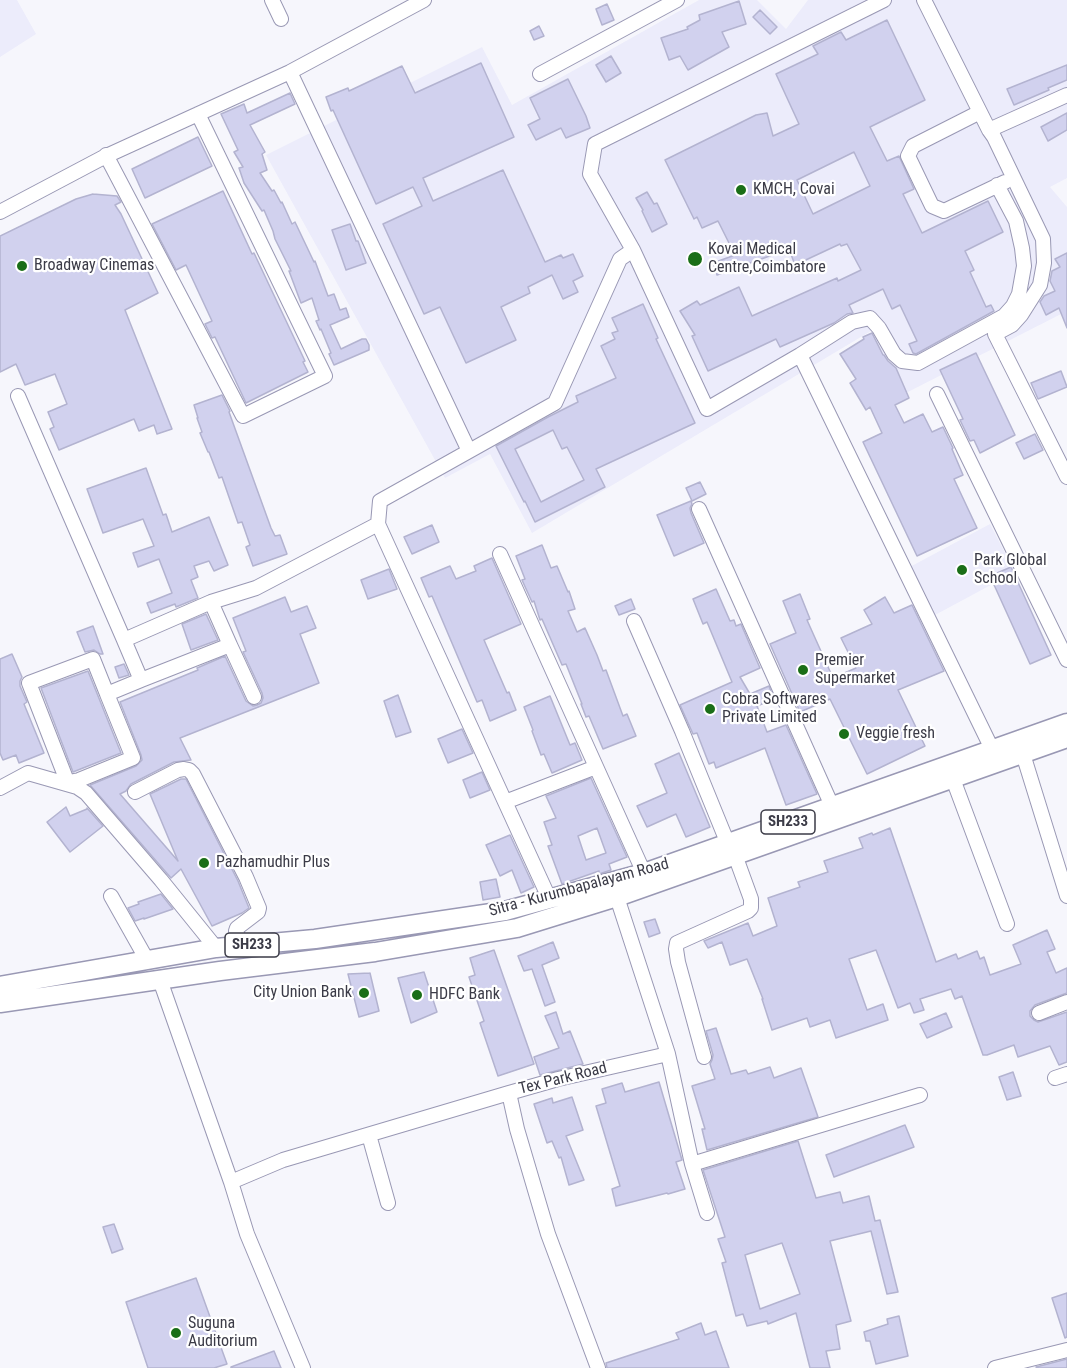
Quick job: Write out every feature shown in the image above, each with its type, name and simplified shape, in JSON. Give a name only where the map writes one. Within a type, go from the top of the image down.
[{"type":"main road","name":"Sitra - Kurumbapalayam Road","points":[[614,889],[644,873],[732,849],[832,806],[1067,723]]},
{"type":"main road","name":"Sitra - Kurumbapalayam Road","points":[[0,986],[216,948],[315,939],[494,912],[549,898],[614,889],[953,779],[1067,738]]},
{"type":"main road","points":[[0,1003],[220,971],[375,952],[517,928],[614,889]]},
{"type":"street","points":[[272,0],[280,19]]},
{"type":"street","points":[[540,74],[677,0]]},
{"type":"street","points":[[884,0],[595,144],[590,174],[633,250],[707,409],[852,322],[870,318],[879,328],[894,354],[902,361],[918,363],[1004,316],[1014,306],[1019,294],[1024,266],[1016,220],[997,186]]},
{"type":"street","points":[[925,0],[1043,239],[1044,263],[1040,285],[1012,325],[995,334],[1067,477]]},
{"type":"street","points":[[0,212],[106,156],[290,72],[419,1]]},
{"type":"street","points":[[290,72],[469,451]]},
{"type":"street","points":[[991,134],[1067,95]]},
{"type":"street","points":[[991,134],[1067,104]]},
{"type":"street","points":[[980,112],[913,146],[908,156],[932,207],[944,211],[1013,178]]},
{"type":"street","points":[[106,156],[243,416],[325,376],[198,114]]},
{"type":"street","points":[[549,898],[378,524],[380,501],[555,404],[620,260],[633,250]]},
{"type":"street","points":[[800,355],[992,749]]},
{"type":"street","points":[[937,394],[1067,660]]},
{"type":"street","points":[[18,396],[141,680]]},
{"type":"street","points":[[699,509],[832,806]]},
{"type":"street","points":[[124,640],[211,602],[256,588],[378,524]]},
{"type":"street","points":[[500,554],[644,873]]},
{"type":"street","points":[[211,602],[254,697]]},
{"type":"street","points":[[634,621],[732,849],[751,899],[751,908],[748,911],[677,943],[678,962],[704,1057]]},
{"type":"street","points":[[107,694],[230,645]]},
{"type":"street","points":[[93,659],[107,694],[133,758],[69,782],[29,682],[93,659]]},
{"type":"street","points":[[1023,754],[1067,896]]},
{"type":"street","points":[[506,802],[596,767]]},
{"type":"street","points":[[135,792],[178,770],[189,770],[193,774],[246,877],[259,908],[258,912],[237,928],[241,946]]},
{"type":"street","points":[[0,788],[28,773],[78,787],[86,793],[161,880],[216,948]]},
{"type":"street","points":[[953,779],[1007,924]]},
{"type":"street","points":[[614,889],[668,1054],[692,1164],[707,1213]]},
{"type":"street","points":[[111,896],[147,960]]},
{"type":"street","points":[[160,980],[247,1234],[303,1368]]},
{"type":"street","points":[[1039,1013],[1067,1002]]},
{"type":"street","name":"Tex Park Road","points":[[598,1368],[548,1234],[517,1129],[509,1093],[558,1079],[668,1054]]},
{"type":"street","points":[[231,1182],[283,1160],[509,1093]]},
{"type":"street","points":[[692,1164],[920,1095]]},
{"type":"street","points":[[369,1135],[388,1203]]},
{"type":"street","points":[[995,1368],[1067,1350]]},
{"type":"shaded area","points":[[0,0],[17,0],[36,34],[0,57]]},
{"type":"shaded area","name":"Kovai Medical Centre,Coimbatore","points":[[699,0],[757,0],[786,29],[808,0],[1067,0],[1067,178],[1050,187],[1067,207],[1067,311],[902,395],[871,331],[532,533],[490,454],[445,478],[266,155],[482,47],[512,105]]},
{"type":"shaded area","name":"Park Global School","points":[[990,524],[1015,572],[935,615],[908,568]]},
{"type":"building","points":[[739,1],[746,24],[722,32],[729,47],[688,70],[680,56],[669,60],[661,38],[688,29],[687,27],[700,20],[699,15]]},
{"type":"building","points":[[607,4],[614,20],[602,25],[596,9]]},
{"type":"building","points":[[760,10],[777,27],[770,34],[753,17]]},
{"type":"building","name":"KMCH, Covai","points":[[887,20],[925,100],[870,127],[887,161],[899,156],[914,189],[903,194],[922,233],[988,201],[1003,232],[965,251],[974,270],[970,272],[986,307],[991,305],[994,311],[916,354],[913,353],[909,344],[917,341],[900,305],[892,309],[883,289],[849,305],[853,313],[847,314],[834,323],[780,347],[776,339],[708,371],[692,336],[695,335],[680,311],[697,301],[700,305],[739,287],[752,316],[837,278],[838,281],[861,270],[847,244],[841,246],[840,244],[795,265],[789,249],[717,275],[713,263],[735,255],[718,221],[702,228],[697,217],[694,219],[665,160],[756,115],[767,113],[773,136],[799,124],[776,74],[818,54],[813,46],[841,32],[846,40]],"holes":[[[854,152],[870,186],[813,214],[797,180]]]},
{"type":"building","points":[[539,26],[544,36],[534,40],[530,31]]},
{"type":"building","points":[[611,56],[621,73],[606,82],[596,65]]},
{"type":"building","points":[[481,63],[514,137],[423,178],[433,201],[503,170],[545,262],[561,255],[563,258],[573,254],[583,276],[573,281],[578,292],[563,299],[552,275],[528,287],[530,293],[501,307],[516,340],[466,363],[440,307],[424,314],[383,224],[422,206],[413,187],[376,204],[326,97],[348,88],[349,91],[402,66],[415,93]]},
{"type":"building","points":[[1067,65],[1067,80],[1014,105],[1007,89]]},
{"type":"building","points":[[568,79],[590,128],[566,138],[561,128],[536,140],[528,125],[540,119],[530,98]]},
{"type":"building","points":[[290,93],[295,104],[250,125],[265,152],[262,154],[267,170],[260,173],[282,202],[292,224],[295,222],[315,261],[328,296],[334,294],[340,310],[346,308],[349,317],[330,325],[341,349],[362,339],[366,339],[369,345],[369,350],[334,365],[316,321],[319,320],[312,298],[301,303],[289,271],[291,271],[264,210],[262,211],[244,183],[239,168],[243,167],[234,152],[238,150],[221,114],[244,104],[247,113]]},
{"type":"building","points":[[1067,113],[1067,130],[1048,141],[1041,127]]},
{"type":"building","points":[[198,137],[212,166],[145,198],[132,169]]},
{"type":"building","points":[[223,191],[305,361],[303,362],[308,372],[246,403],[215,337],[212,338],[205,324],[212,321],[186,265],[176,270],[152,224]]},
{"type":"building","points":[[647,192],[654,204],[657,203],[667,224],[652,232],[636,198]]},
{"type":"building","points":[[93,194],[117,196],[121,202],[115,205],[158,293],[125,310],[172,429],[157,434],[154,425],[139,431],[134,419],[59,450],[50,429],[54,427],[48,412],[67,404],[55,374],[25,385],[16,364],[0,372],[0,236],[76,199]]},
{"type":"building","points":[[350,224],[366,263],[346,270],[332,230]]},
{"type":"building","points":[[1067,253],[1067,328],[1059,308],[1046,315],[1040,302],[1044,296],[1055,291],[1050,281],[1052,271],[1060,267],[1055,259]]},
{"type":"building","points":[[643,304],[658,338],[656,339],[695,423],[596,469],[605,487],[535,522],[496,446],[578,402],[576,396],[616,378],[601,346],[615,339],[612,333],[618,331],[612,318]],"holes":[[[553,430],[562,449],[567,447],[584,480],[541,502],[515,449]]]},
{"type":"building","points":[[872,333],[883,355],[896,368],[909,398],[895,405],[904,423],[923,414],[932,432],[943,427],[963,475],[954,479],[977,528],[917,556],[863,442],[882,433],[870,407],[866,410],[850,383],[856,379],[840,354]]},
{"type":"building","points":[[976,353],[1015,435],[980,453],[974,440],[970,441],[960,420],[963,419],[940,370]]},
{"type":"building","points":[[1061,371],[1067,387],[1038,399],[1031,383]]},
{"type":"building","points":[[222,395],[230,411],[271,528],[275,536],[280,535],[287,554],[253,566],[246,547],[250,545],[242,522],[238,523],[222,477],[219,478],[200,433],[202,432],[194,405]]},
{"type":"building","points":[[1035,434],[1043,450],[1024,459],[1016,443]]},
{"type":"building","points":[[146,468],[163,515],[166,514],[172,532],[209,517],[228,565],[214,571],[209,561],[194,566],[198,577],[191,580],[198,598],[176,607],[175,604],[151,613],[147,603],[172,593],[159,559],[138,567],[133,553],[154,546],[143,519],[103,533],[87,489]]},
{"type":"building","points":[[700,482],[706,494],[692,501],[686,488]]},
{"type":"building","points":[[691,501],[691,513],[704,543],[674,556],[657,515]]},
{"type":"building","points":[[432,525],[439,542],[412,554],[404,537]]},
{"type":"building","points":[[542,545],[551,568],[557,566],[569,591],[575,609],[568,611],[577,632],[585,628],[603,671],[606,670],[623,716],[627,714],[636,736],[603,749],[589,716],[586,717],[566,664],[562,665],[542,619],[540,620],[534,601],[532,602],[522,580],[525,579],[516,556]]},
{"type":"building","points":[[492,558],[521,624],[484,640],[516,710],[490,721],[482,700],[477,702],[432,596],[429,597],[421,578],[450,566],[456,579],[476,571],[474,566]]},
{"type":"building","points":[[1011,567],[1051,655],[1030,664],[990,576]]},
{"type":"building","points":[[389,569],[397,589],[368,599],[361,580]]},
{"type":"building","points":[[716,589],[730,621],[734,620],[736,626],[741,624],[760,668],[740,677],[750,694],[769,686],[774,699],[757,706],[767,732],[786,725],[817,794],[786,805],[765,748],[716,768],[714,762],[709,764],[697,733],[693,734],[680,705],[732,682],[707,622],[703,624],[693,599]]},
{"type":"building","points":[[800,594],[810,619],[807,620],[833,678],[856,668],[841,638],[872,624],[864,610],[885,597],[894,613],[912,605],[944,671],[898,690],[925,746],[867,774],[830,699],[800,712],[770,644],[796,633],[783,601]]},
{"type":"building","points":[[285,597],[291,612],[307,606],[316,628],[300,634],[319,683],[180,738],[191,760],[174,762],[131,784],[126,791],[120,794],[178,861],[150,794],[181,779],[186,779],[238,881],[249,908],[212,926],[181,869],[171,878],[90,785],[136,766],[142,760],[120,702],[198,670],[197,668],[225,656],[246,701],[253,706],[261,703],[262,693],[243,652],[246,651],[233,618]]},
{"type":"building","points":[[631,599],[635,609],[619,615],[615,606]]},
{"type":"building","points":[[206,614],[218,640],[191,650],[182,624]]},
{"type":"building","points":[[93,626],[103,654],[94,650],[85,652],[77,632]]},
{"type":"building","points":[[12,654],[22,677],[20,686],[27,702],[24,704],[44,753],[19,763],[16,755],[3,760],[0,753],[0,659]]},
{"type":"building","points":[[124,664],[129,675],[119,678],[115,667]]},
{"type":"building","points":[[88,671],[121,753],[73,772],[41,688]]},
{"type":"building","points":[[398,695],[411,732],[396,737],[384,701]]},
{"type":"building","points":[[550,696],[570,745],[575,743],[582,760],[552,773],[544,754],[541,755],[524,707]]},
{"type":"building","points":[[462,729],[473,753],[448,763],[438,739]]},
{"type":"building","points":[[679,753],[710,827],[686,837],[676,814],[647,827],[637,806],[667,793],[655,764]]},
{"type":"building","points":[[482,772],[490,790],[470,798],[463,780]]},
{"type":"building","points":[[591,778],[627,857],[609,864],[611,870],[599,874],[599,871],[562,884],[548,846],[552,845],[544,822],[556,818],[546,796]],"holes":[[[597,828],[606,853],[586,860],[578,836]]]},
{"type":"building","points":[[66,807],[70,816],[87,808],[103,826],[70,852],[47,822]]},
{"type":"building","points":[[890,828],[936,962],[956,954],[958,959],[977,951],[980,959],[984,957],[990,975],[1021,964],[1013,945],[1047,930],[1055,949],[1047,952],[1056,973],[1067,968],[1067,993],[1035,1005],[1030,1011],[1030,1016],[1038,1022],[1067,1012],[1067,1062],[1059,1065],[1050,1046],[1018,1057],[1014,1045],[983,1055],[962,996],[955,999],[951,989],[920,999],[924,1010],[914,1013],[910,1003],[898,1008],[876,950],[849,959],[867,1010],[883,1004],[888,1020],[836,1038],[830,1020],[810,1027],[807,1018],[772,1030],[763,999],[747,959],[730,965],[722,942],[708,948],[704,941],[748,923],[753,936],[777,926],[768,898],[800,887],[798,882],[828,872],[824,861],[863,848],[859,838]]},
{"type":"building","points":[[510,835],[534,887],[521,893],[512,870],[500,876],[486,845]]},
{"type":"building","points":[[496,879],[500,897],[483,900],[480,882]]},
{"type":"building","points":[[161,894],[173,909],[135,921],[128,908]]},
{"type":"building","points":[[655,919],[660,933],[649,937],[644,922]]},
{"type":"building","points":[[553,942],[559,958],[542,965],[555,1002],[545,1006],[532,969],[524,971],[518,956]]},
{"type":"building","points":[[494,950],[534,1064],[498,1076],[480,1023],[484,1021],[469,977],[475,975],[470,958]]},
{"type":"building","name":"HDFC Bank","points":[[424,972],[437,1012],[411,1023],[398,978]]},
{"type":"building","name":"City Union Bank","points":[[370,973],[379,1011],[359,1017],[348,974]]},
{"type":"building","points":[[556,1012],[563,1034],[570,1031],[583,1064],[540,1075],[534,1057],[559,1048],[545,1016]]},
{"type":"building","points":[[946,1013],[952,1027],[927,1038],[920,1024]]},
{"type":"building","points":[[716,1028],[731,1074],[746,1070],[748,1074],[770,1067],[774,1078],[801,1068],[818,1117],[707,1150],[702,1129],[705,1129],[692,1086],[715,1079],[710,1064],[713,1055],[706,1031]]},
{"type":"building","points":[[1013,1072],[1021,1096],[1007,1100],[999,1077]]},
{"type":"building","points":[[659,1082],[682,1160],[676,1162],[685,1189],[616,1206],[612,1189],[620,1186],[596,1106],[606,1103],[602,1089],[622,1083],[625,1092]]},
{"type":"building","points":[[572,1097],[583,1130],[566,1136],[584,1180],[569,1185],[561,1157],[559,1158],[552,1141],[547,1143],[534,1104],[552,1098],[553,1103]]},
{"type":"building","points":[[905,1125],[914,1147],[834,1177],[826,1155]]},
{"type":"building","points":[[798,1141],[816,1198],[840,1192],[843,1203],[869,1196],[875,1221],[880,1220],[898,1292],[887,1294],[871,1231],[830,1241],[851,1321],[836,1325],[840,1349],[826,1351],[830,1368],[810,1368],[796,1313],[768,1324],[767,1321],[747,1326],[743,1314],[736,1316],[722,1263],[726,1262],[718,1239],[725,1237],[703,1170]],"holes":[[[782,1243],[800,1294],[760,1309],[745,1255]]]},
{"type":"building","points":[[114,1224],[123,1249],[112,1253],[103,1227]]},
{"type":"building","name":"Suguna Auditorium","points":[[196,1278],[227,1364],[214,1368],[148,1368],[126,1302]]},
{"type":"building","points":[[1067,1293],[1067,1337],[1065,1338],[1052,1298]]},
{"type":"building","points":[[899,1316],[908,1356],[876,1364],[870,1341],[866,1341],[864,1332],[888,1324],[887,1319]]},
{"type":"building","points":[[701,1323],[705,1335],[716,1331],[729,1368],[607,1368],[606,1363],[679,1339],[676,1333]]},
{"type":"building","points":[[274,1351],[281,1368],[231,1368],[231,1367]]},
{"type":"building","points":[[1067,1359],[1067,1368],[1036,1367]]},
{"type":"place","name":"KMCH, Covai","points":[[741,190]]},
{"type":"place","name":"Kovai Medical Centre,Coimbatore","points":[[695,259]]},
{"type":"place","name":"Broadway Cinemas","points":[[22,266]]},
{"type":"place","name":"Park Global School","points":[[962,570]]},
{"type":"place","name":"Premier Supermarket","points":[[803,670]]},
{"type":"place","name":"Cobra Softwares Private Limited","points":[[710,709]]},
{"type":"place","name":"Veggie fresh","points":[[844,734]]},
{"type":"place","name":"Pazhamudhir Plus","points":[[204,863]]},
{"type":"place","name":"City Union Bank","points":[[364,993]]},
{"type":"place","name":"HDFC Bank","points":[[417,995]]},
{"type":"place","name":"Suguna Auditorium","points":[[176,1333]]}]
